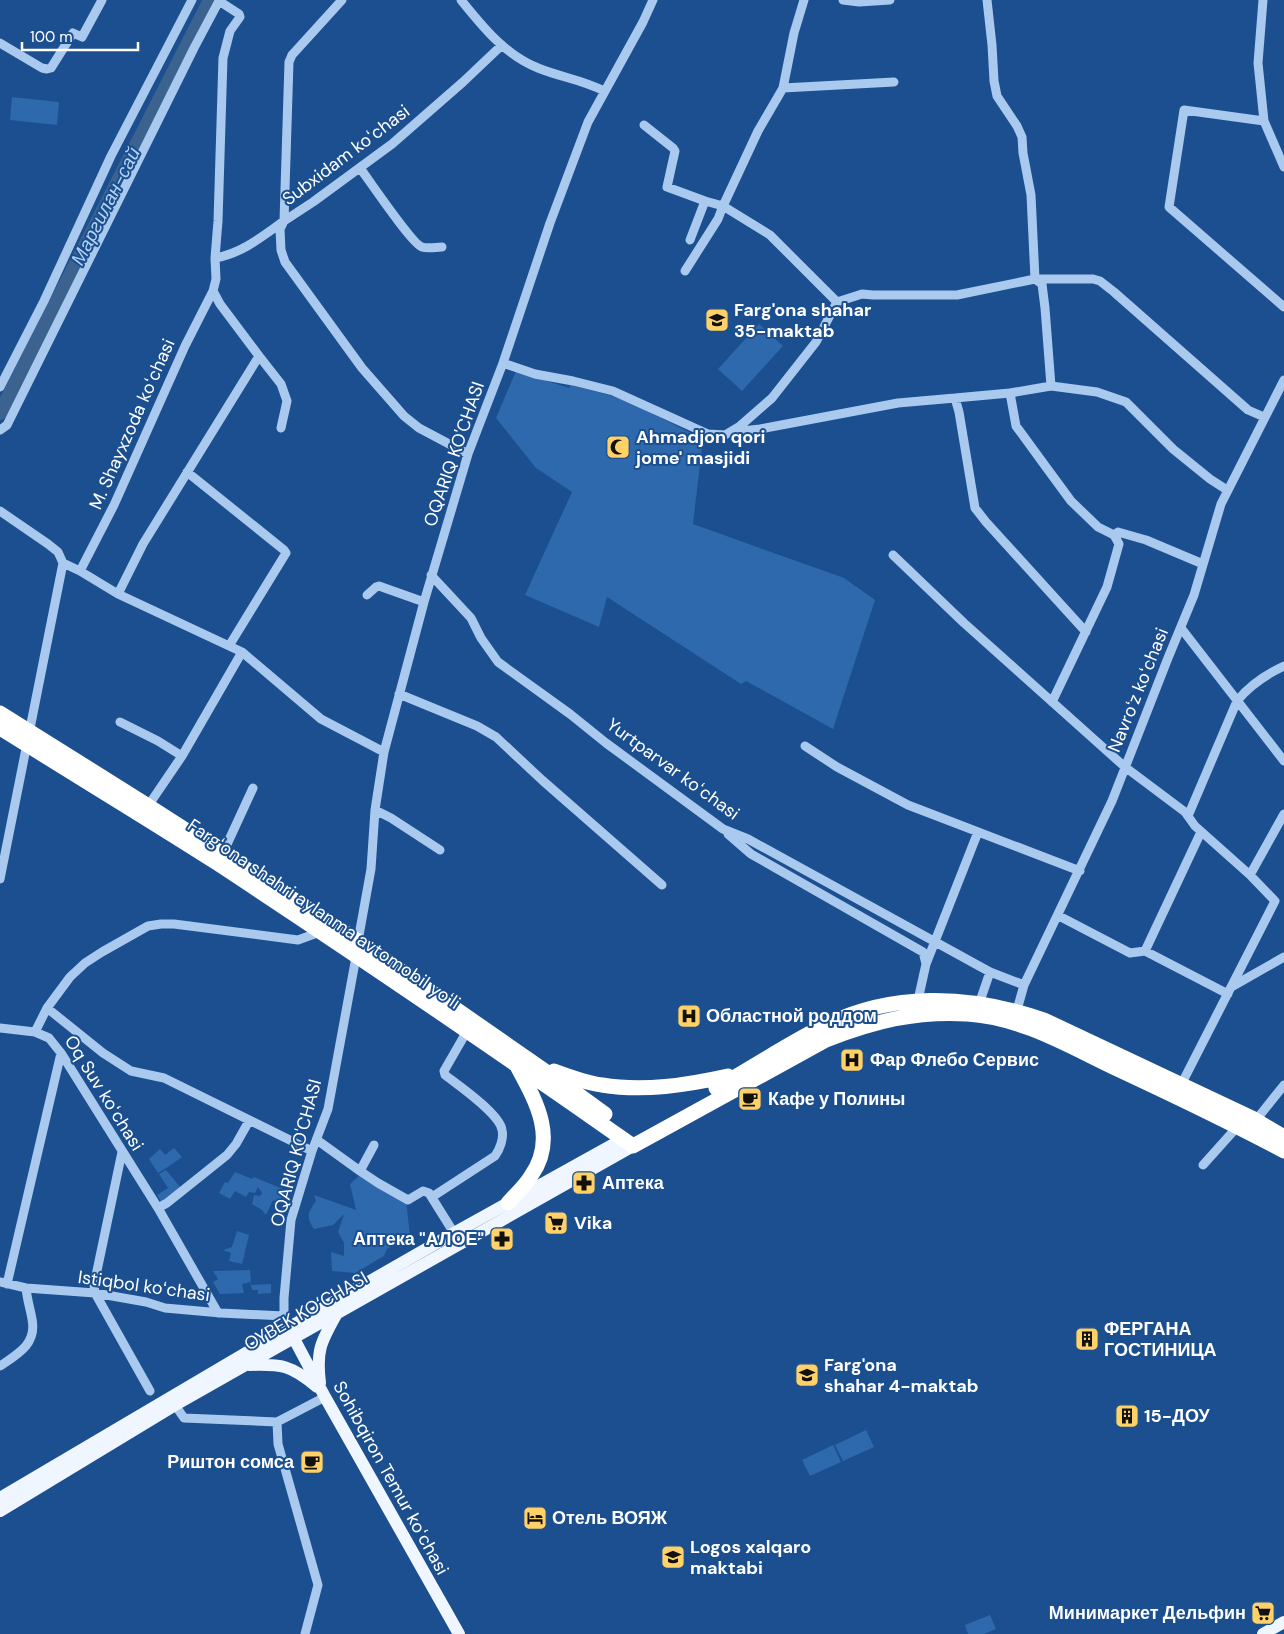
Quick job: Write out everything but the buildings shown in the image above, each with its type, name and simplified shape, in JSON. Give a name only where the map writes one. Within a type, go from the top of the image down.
[{"type":"highway","name":"Fargʻona shahri aylanma avtomobil yoʻli","points":[[0,713],[27,737],[356,957],[467,1031],[518,1059]]},
{"type":"highway","name":"Fargʻona shahri aylanma avtomobil yoʻli","points":[[0,728],[27,737],[148,806],[223,853],[358,941],[518,1059]]},
{"type":"highway","points":[[633,1140],[819,1028],[862,1011],[888,1004],[918,1000],[963,1008],[1039,1032],[1238,1126],[1284,1151]]},
{"type":"highway","points":[[633,1140],[826,1040],[891,1018],[926,1014],[979,1004],[1017,1010],[1044,1020],[1256,1120],[1284,1136]]},
{"type":"highway","points":[[518,1059],[602,1086],[659,1088],[744,1073]]},
{"type":"highway","points":[[518,1059],[633,1140]]},
{"type":"highway","points":[[508,1203],[531,1176],[540,1159],[543,1146],[539,1110],[518,1059]]},
{"type":"main road","name":"OYBEK KO‘CHASI","points":[[0,1498],[291,1333],[454,1233],[508,1203],[633,1140]]},
{"type":"main road","name":"OYBEK KO‘CHASI","points":[[0,1511],[175,1405],[247,1365],[291,1333],[336,1315],[633,1140]]},
{"type":"main road","points":[[323,1394],[318,1370],[319,1353],[322,1340],[336,1315]]},
{"type":"main road","name":"Sohibqiron Temur koʻchasi","points":[[291,1333],[323,1394],[459,1634]]},
{"type":"main road","points":[[247,1365],[275,1364],[289,1367],[304,1376],[323,1394]]},
{"type":"main road","points":[[1263,1634],[1284,1622]]},
{"type":"street","points":[[0,43],[47,70],[51,68],[73,33],[82,36],[102,0]]},
{"type":"street","points":[[0,387],[44,301],[111,156],[192,0]]},
{"type":"street","points":[[215,258],[226,256],[255,242],[284,221],[289,62],[292,55],[342,0]]},
{"type":"street","points":[[461,0],[502,45],[526,62],[537,68],[591,84],[604,91]]},
{"type":"street","name":"OQARIQ KO'CHASI","points":[[358,941],[370,869],[375,810],[384,752],[431,575],[468,454],[503,363],[550,223],[588,122],[643,22],[653,0]]},
{"type":"street","points":[[686,271],[718,219],[758,131],[783,88],[794,32],[804,0]]},
{"type":"street","points":[[843,0],[859,2],[890,0]]},
{"type":"street","points":[[987,0],[997,96],[1022,137],[1031,195],[1036,279],[1042,284],[1045,308],[1050,386]]},
{"type":"street","points":[[1263,0],[1258,63],[1264,121],[1280,148],[1284,167]]},
{"type":"street","points":[[0,430],[7,425],[189,56],[219,1],[239,14],[240,17],[230,32],[223,58],[218,221],[215,258],[216,279],[214,291],[220,304],[281,384],[287,401],[281,428]]},
{"type":"street","name":"Subxidam koʻchasi","points":[[468,454],[411,423],[362,368],[285,262],[281,250],[280,230],[284,221],[360,168],[418,123],[502,45]]},
{"type":"street","points":[[783,88],[894,82]]},
{"type":"street","points":[[1264,121],[1184,110],[1168,207],[1284,307]]},
{"type":"street","points":[[644,125],[675,151],[667,187],[723,206],[770,235],[837,302]]},
{"type":"street","points":[[360,168],[406,231],[420,246],[424,248],[442,247]]},
{"type":"street","points":[[690,240],[706,201]]},
{"type":"street","points":[[503,363],[535,374],[613,391],[708,434],[725,435],[740,426],[772,398],[816,342],[837,302],[862,294],[958,295],[1036,279],[1085,279],[1100,281],[1248,410],[1264,417]]},
{"type":"street","name":"M. Shayxzoda koʻchasi","points":[[80,571],[114,505],[184,346],[214,291]]},
{"type":"street","points":[[118,594],[143,544],[259,356]]},
{"type":"street","name":"Navroʻz koʻchasi","points":[[1017,1010],[1024,985],[1059,916],[1112,801],[1194,595],[1221,504],[1284,380]]},
{"type":"street","points":[[730,432],[760,429],[898,403],[1010,393],[1050,386],[1097,392],[1126,402],[1174,449],[1210,479],[1227,490]]},
{"type":"street","points":[[1010,393],[1016,426],[1071,500],[1098,527],[1114,535],[1119,544],[1107,587],[1052,702]]},
{"type":"street","points":[[955,398],[975,508],[1086,632]]},
{"type":"street","points":[[187,472],[284,550],[286,554],[229,646]]},
{"type":"street","points":[[0,511],[58,552],[63,563],[0,879]]},
{"type":"street","points":[[1114,535],[1118,532],[1146,540],[1204,564]]},
{"type":"street","points":[[893,555],[964,623],[1052,702],[1125,766],[1185,812],[1201,832],[1250,875],[1275,901],[1181,1084]]},
{"type":"street","points":[[63,563],[118,594],[242,652],[321,719],[384,752]]},
{"type":"street","name":"Yurtparvar koʻchasi","points":[[431,575],[471,618],[481,638],[498,662],[722,829],[748,839],[990,972],[1024,985]]},
{"type":"street","points":[[367,595],[376,586],[379,586],[424,602]]},
{"type":"street","points":[[1180,628],[1284,761]]},
{"type":"street","points":[[148,806],[182,756],[242,652]]},
{"type":"street","points":[[1188,816],[1237,701],[1250,688],[1284,666]]},
{"type":"street","points":[[399,694],[477,726],[496,737],[662,885]]},
{"type":"street","points":[[120,722],[158,741],[182,756]]},
{"type":"street","points":[[805,746],[838,767],[908,805],[1080,871]]},
{"type":"street","points":[[223,853],[253,788]]},
{"type":"street","points":[[375,810],[391,818],[440,850]]},
{"type":"street","points":[[1250,875],[1284,814]]},
{"type":"street","points":[[722,829],[751,854],[922,952],[926,964]]},
{"type":"street","points":[[918,1000],[926,964],[934,941],[978,832]]},
{"type":"street","points":[[1145,951],[1201,832]]},
{"type":"street","points":[[1059,916],[1130,953],[1145,951],[1230,990]]},
{"type":"street","points":[[0,1028],[35,1032],[47,1008],[70,977],[85,963],[148,926],[174,924],[298,940],[320,932]]},
{"type":"street","name":"OQARIQ KO'CHASI","points":[[291,1333],[284,1316],[284,1298],[291,1220],[312,1151],[328,1109],[356,957]]},
{"type":"street","points":[[1230,990],[1284,957]]},
{"type":"street","points":[[979,1004],[990,972]]},
{"type":"street","points":[[47,1008],[103,1053],[131,1071],[164,1078],[312,1151]]},
{"type":"street","points":[[432,1197],[495,1156],[499,1150],[503,1131],[500,1124],[486,1108],[446,1075],[444,1071],[467,1031]]},
{"type":"street","name":"Oq Suv koʻchasi","points":[[35,1032],[49,1038],[61,1053],[158,1208],[218,1312]]},
{"type":"street","points":[[3,1283],[61,1053]]},
{"type":"street","points":[[1256,1120],[1284,1085]]},
{"type":"street","points":[[158,1208],[167,1204],[227,1155],[236,1144],[249,1121]]},
{"type":"street","points":[[1203,1165],[1238,1126]]},
{"type":"street","points":[[317,1140],[378,1183],[408,1200],[423,1191],[429,1193],[454,1233]]},
{"type":"street","points":[[360,1171],[374,1145]]},
{"type":"street","points":[[122,1152],[94,1285],[95,1293],[150,1391]]},
{"type":"street","name":"Istiqbol koʻchasi","points":[[3,1283],[26,1288],[95,1293],[146,1302],[165,1308],[284,1316]]},
{"type":"street","points":[[0,1366],[21,1353],[27,1346],[33,1332],[32,1320],[26,1300],[26,1288]]},
{"type":"street","points":[[175,1405],[184,1418],[277,1422],[323,1394]]},
{"type":"street","points":[[277,1422],[278,1444],[318,1585],[305,1634]]},
{"type":"shaded area","points":[[12,97],[59,102],[57,125],[10,120]]},
{"type":"shaded area","points":[[759,324],[783,346],[742,391],[718,369]]},
{"type":"shaded area","points":[[516,371],[569,388],[571,385],[623,399],[703,439],[693,524],[844,578],[875,600],[833,729],[746,681],[741,684],[607,597],[599,627],[525,595],[572,492],[536,468],[496,418]]},
{"type":"shaded area","points":[[174,1148],[182,1157],[158,1173],[149,1159],[160,1149],[165,1155]]},
{"type":"shaded area","points":[[166,1170],[181,1188],[162,1203],[157,1195],[168,1188],[159,1174]]},
{"type":"shaded area","points":[[235,1172],[252,1179],[254,1177],[290,1192],[288,1201],[281,1204],[273,1200],[266,1215],[252,1204],[254,1195],[260,1196],[262,1193],[258,1187],[255,1193],[249,1192],[246,1197],[235,1191],[230,1199],[219,1193],[225,1182],[228,1183]]},
{"type":"shaded area","points":[[361,1174],[406,1200],[410,1236],[387,1249],[384,1256],[355,1273],[332,1271],[331,1252],[344,1256],[344,1243],[338,1232],[344,1214],[333,1225],[314,1229],[309,1215],[316,1201],[314,1195],[356,1210],[350,1184]]},
{"type":"shaded area","points":[[237,1231],[249,1235],[242,1264],[229,1261],[231,1253],[223,1250],[232,1247]]},
{"type":"shaded area","points":[[250,1270],[251,1285],[271,1284],[271,1293],[258,1294],[258,1290],[252,1290],[250,1282],[242,1284],[244,1293],[220,1294],[213,1282],[218,1279],[213,1271]]},
{"type":"shaded area","points":[[866,1430],[874,1447],[843,1461],[835,1445]]},
{"type":"shaded area","points":[[833,1445],[841,1462],[810,1476],[802,1460]]},
{"type":"shaded area","points":[[990,1615],[996,1629],[984,1634],[968,1634],[965,1625]]},
{"type":"waterway","name":"Маргилан-сай","points":[[0,413],[210,0]]},
{"type":"place","name":"Farg'ona shahar 35-maktab","points":[[717,320]]},
{"type":"place","name":"Ahmadjon qori jome' masjidi","points":[[618,447]]},
{"type":"place","name":"Областной роддом","points":[[689,1016]]},
{"type":"place","name":"Фар Флебо Сервис","points":[[852,1060]]},
{"type":"place","name":"Кафе у Полины","points":[[750,1099]]},
{"type":"place","name":"Аптека","points":[[584,1183]]},
{"type":"place","name":"Vika","points":[[556,1223]]},
{"type":"place","name":"Аптека \"АЛОЕ\"","points":[[502,1239]]},
{"type":"place","name":"ФЕРГАНА ГОСТИНИЦА","points":[[1087,1339]]},
{"type":"place","name":"Farg'ona shahar 4-maktab","points":[[807,1375]]},
{"type":"place","name":"15-ДОУ","points":[[1127,1416]]},
{"type":"place","name":"Риштон сомса","points":[[312,1462]]},
{"type":"place","name":"Отель ВОЯЖ","points":[[535,1518]]},
{"type":"place","name":"Logos xalqaro maktabi","points":[[673,1557]]},
{"type":"place","name":"Минимаркет Дельфин","points":[[1263,1613]]}]
